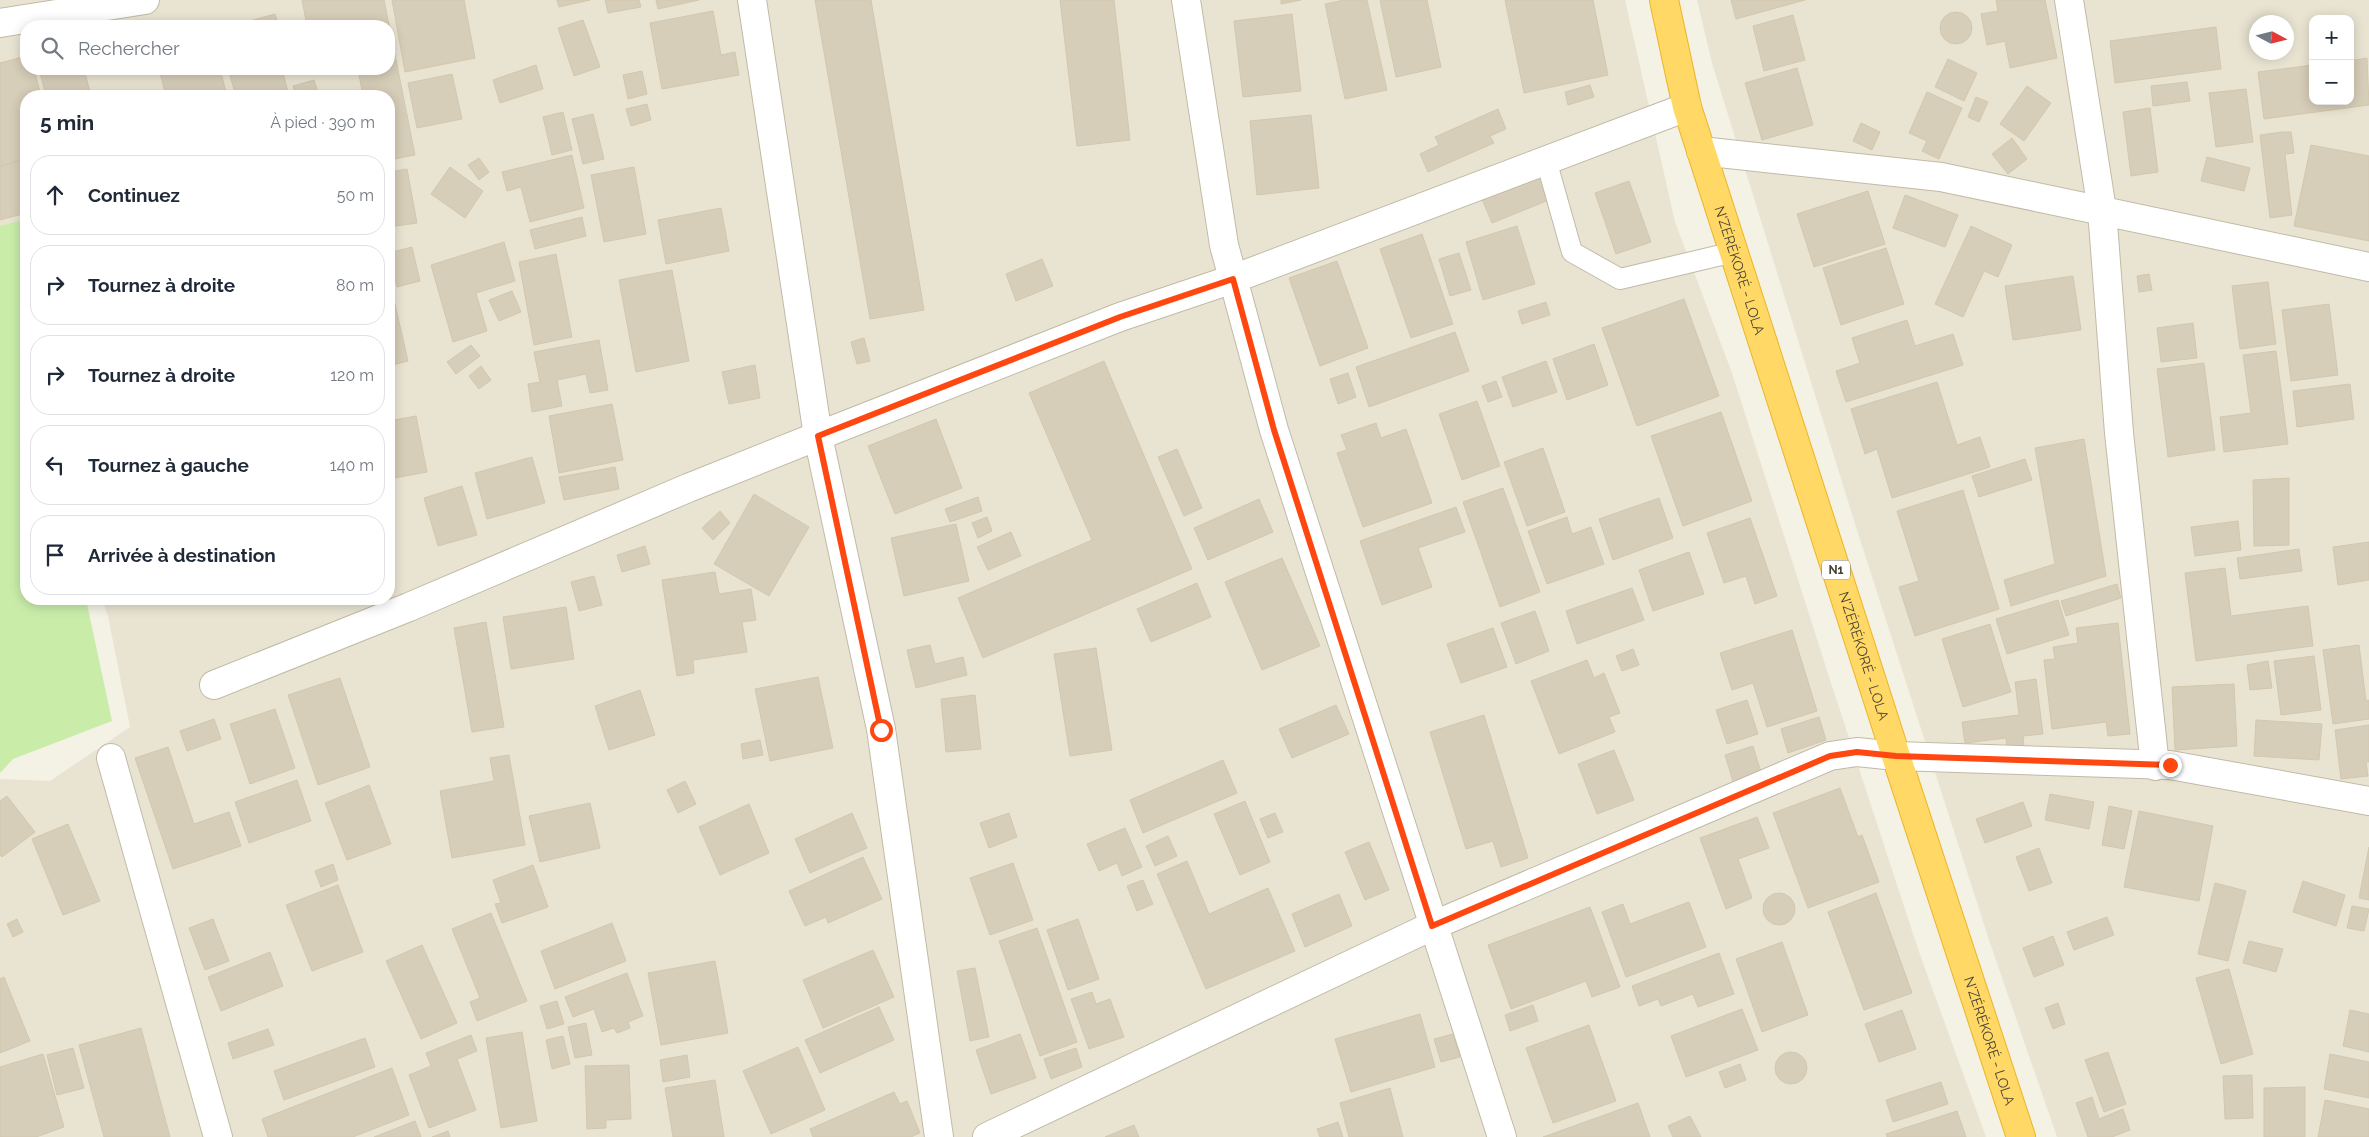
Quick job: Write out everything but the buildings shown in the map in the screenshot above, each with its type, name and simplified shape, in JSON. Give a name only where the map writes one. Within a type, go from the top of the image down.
[{"type":"highway","name":"N'ZÉRÉKORÉ - LOLA","points":[[1664,0],[1687,107],[2021,1137]]},
{"type":"street","points":[[0,23],[63,7],[145,0]]},
{"type":"street","points":[[752,0],[818,436],[881,730],[939,1137]]},
{"type":"street","points":[[1186,0],[1224,245],[1274,430],[1432,926],[1502,1137]]},
{"type":"street","points":[[2069,0],[2102,210],[2120,433],[2156,766]]},
{"type":"street","points":[[214,685],[410,607],[688,488],[1120,317],[1233,279],[1687,107]]},
{"type":"street","points":[[1701,151],[1941,176],[2369,267]]},
{"type":"street","points":[[987,1137],[1432,926],[1830,756],[1857,752],[1896,756],[2170,765],[2369,801]]},
{"type":"street","points":[[111,758],[218,1137]]},
{"type":"lane","points":[[1546,160],[1572,252],[1620,279],[1734,252]]},
{"type":"shaded area","points":[[0,0],[1625,0],[1675,222],[1732,373],[1918,949],[1986,1137],[0,1137],[0,779],[50,781],[130,727],[108,616],[104,605],[395,605],[395,90],[20,90],[20,226],[0,232]]},
{"type":"shaded area","points":[[1697,0],[2369,0],[2369,1137],[2057,1137],[1990,943],[1856,527],[1712,63]]},
{"type":"green space","points":[[20,221],[20,605],[87,605],[112,721],[13,759],[0,773],[0,226]]},
{"type":"route","points":[[881,730],[818,436],[1120,317],[1233,279],[1274,430],[1432,926],[1830,756],[1857,752],[1896,756],[2170,765]]}]
